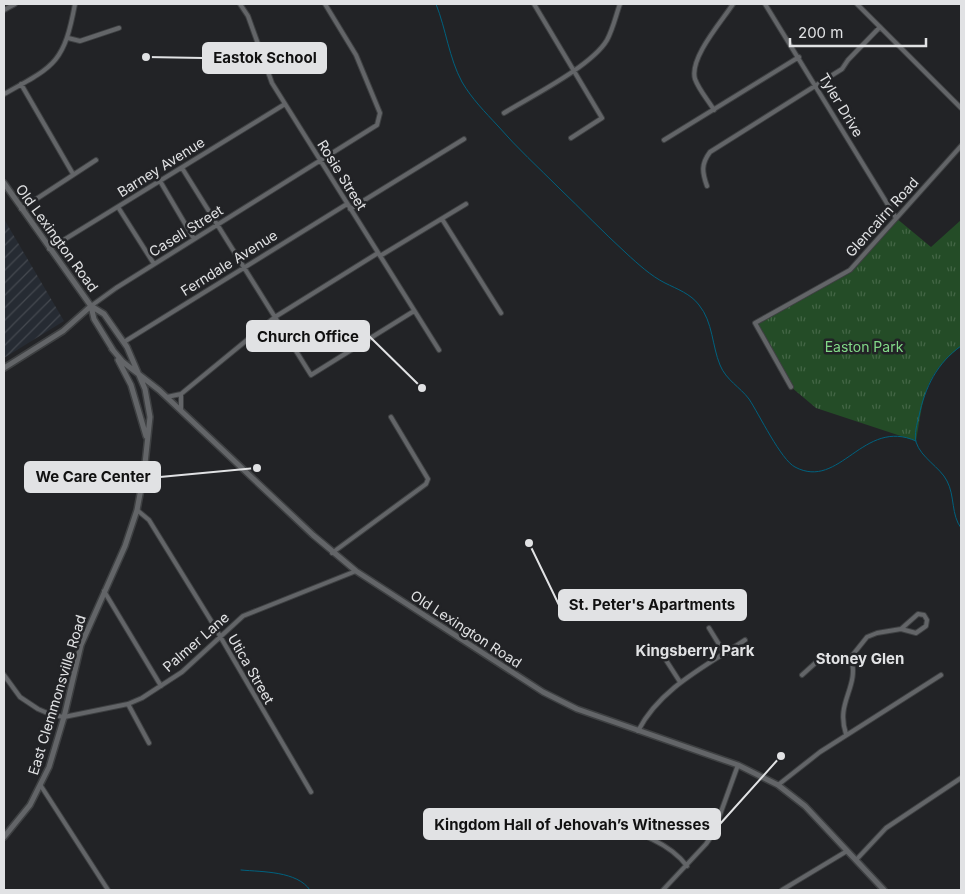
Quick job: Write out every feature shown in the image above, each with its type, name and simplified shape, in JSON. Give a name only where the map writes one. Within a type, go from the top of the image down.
[{"type":"street","points":[[4,10],[15,4]]},
{"type":"street","points":[[4,94],[42,73],[52,64],[68,38],[75,4]]},
{"type":"street","name":"Rosie Street","points":[[240,4],[248,16],[267,73],[320,162],[440,350]]},
{"type":"street","name":"Casell Street","points":[[4,368],[63,332],[92,306],[154,264],[377,125],[380,117],[356,56],[325,4]]},
{"type":"street","points":[[534,4],[602,118],[571,138]]},
{"type":"street","points":[[504,113],[573,71],[598,51],[607,40],[620,4]]},
{"type":"street","points":[[714,110],[696,80],[694,69],[697,58],[733,4]]},
{"type":"street","name":"Tyler Drive","points":[[765,4],[816,84],[896,218]]},
{"type":"street","points":[[857,4],[961,108]]},
{"type":"street","points":[[707,186],[702,162],[710,152],[842,69],[848,60],[880,27]]},
{"type":"street","points":[[68,38],[80,41],[119,28]]},
{"type":"street","points":[[664,140],[799,57]]},
{"type":"street","points":[[22,84],[73,174]]},
{"type":"street","name":"Barney Avenue","points":[[49,249],[285,104]]},
{"type":"street","points":[[350,209],[464,139]]},
{"type":"street","name":"Glencairn Road","points":[[791,387],[756,323],[850,270],[961,146]]},
{"type":"street","points":[[21,209],[96,160]]},
{"type":"street","points":[[182,168],[311,375],[414,311]]},
{"type":"street","points":[[160,181],[194,239]]},
{"type":"street","name":"Old Lexington Road","points":[[4,183],[49,249],[92,306],[104,314],[124,342],[140,374],[167,397],[332,553],[356,571],[543,692],[577,709],[738,765],[778,785],[804,806],[884,890]]},
{"type":"street","name":"Ferndale Avenue","points":[[124,342],[347,204]]},
{"type":"street","points":[[167,397],[181,394],[275,317],[466,204]]},
{"type":"street","points":[[118,207],[154,264]]},
{"type":"street","points":[[442,219],[502,313]]},
{"type":"street","name":"Old Lexington Road","points":[[92,306],[94,318],[112,349]]},
{"type":"street","points":[[112,349],[124,362],[140,374]]},
{"type":"street","name":"East Clemmonsville Road","points":[[112,349],[131,385],[140,421],[147,436]]},
{"type":"street","name":"East Clemmonsville Road","points":[[4,837],[14,827],[42,786],[64,717],[81,645],[125,546],[137,510],[144,473],[149,406],[140,374]]},
{"type":"street","points":[[181,394],[180,407],[182,412]]},
{"type":"street","points":[[332,553],[426,484],[428,479],[391,417]]},
{"type":"street","name":"Utica Street","points":[[137,510],[149,520],[311,792]]},
{"type":"street","name":"Palmer Lane","points":[[4,676],[20,697],[38,709],[64,717],[128,704],[142,698],[182,672],[243,616],[356,571]]},
{"type":"street","points":[[104,591],[161,686]]},
{"type":"street","points":[[846,734],[842,713],[854,675],[851,657],[867,637],[902,629],[918,614],[924,616],[926,620],[926,626],[916,633],[912,634],[902,629]]},
{"type":"street","points":[[710,628],[725,654]]},
{"type":"street","points":[[638,731],[654,706],[680,682],[745,640]]},
{"type":"street","points":[[664,657],[680,682]]},
{"type":"street","points":[[802,675],[822,657],[851,657]]},
{"type":"street","points":[[778,785],[798,767],[846,734],[942,675]]},
{"type":"street","points":[[128,704],[149,743]]},
{"type":"street","points":[[664,890],[688,866],[712,834],[738,765]]},
{"type":"street","points":[[856,860],[886,828],[961,778]]},
{"type":"street","points":[[42,786],[108,890]]},
{"type":"street","points":[[593,818],[649,838],[673,851],[688,866]]},
{"type":"street","points":[[782,890],[847,851]]},
{"type":"shaded area","points":[[4,219],[64,321],[4,358]]},
{"type":"green space","name":"Easton Park","points":[[896,218],[931,247],[961,220],[961,346],[948,357],[932,377],[921,411],[916,441],[816,408],[791,387],[755,323],[850,270]]},
{"type":"waterway","points":[[436,4],[454,63],[462,82],[470,94],[520,150],[626,253],[655,277],[684,292],[696,301],[704,312],[710,326],[720,365],[729,379],[749,399],[789,463],[811,472],[825,470],[881,438],[897,436],[916,441]]},
{"type":"waterway","points":[[961,346],[945,360],[933,377],[925,395],[915,436],[918,448],[947,481],[956,517],[961,528]]},
{"type":"waterway","points":[[241,870],[269,872],[288,876],[297,879],[310,890]]},
{"type":"place","name":"Eastok School","points":[[146,57]]},
{"type":"place","name":"Church Office","points":[[422,388]]},
{"type":"place","name":"We Care Center","points":[[257,468]]},
{"type":"place","name":"St. Peter's Apartments","points":[[529,543]]},
{"type":"place","name":"Kingdom Hall of Jehovah’s Witnesses","points":[[781,756]]},
{"type":"district","name":"Kingsberry Park","points":[[695,651]]},
{"type":"district","name":"Stoney Glen","points":[[860,659]]}]
